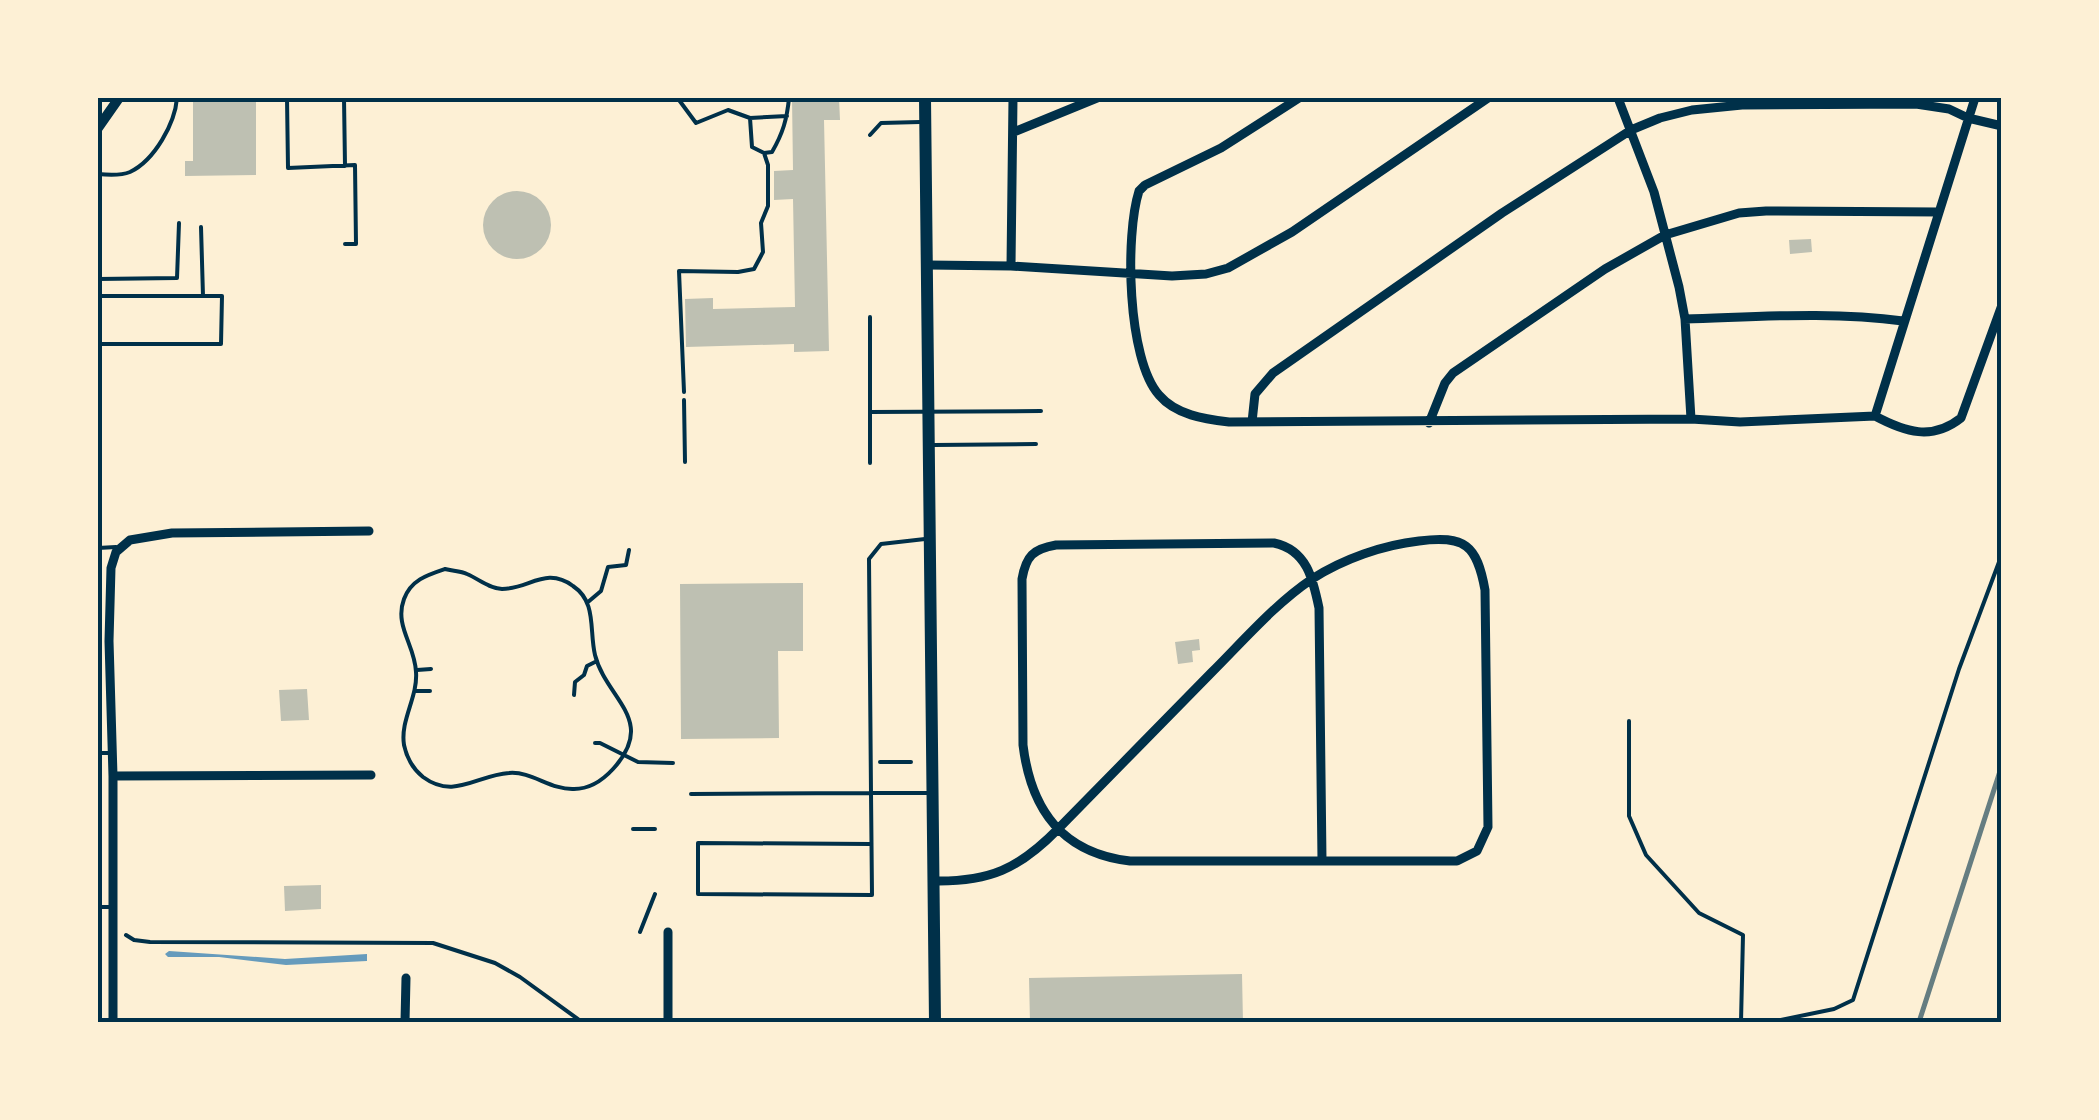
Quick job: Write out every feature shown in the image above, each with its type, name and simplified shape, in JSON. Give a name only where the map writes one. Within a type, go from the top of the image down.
[{"type":"main road","points":[[926,98],[935,1022]]},
{"type":"street","points":[[98,128],[119,98]]},
{"type":"street","points":[[1011,266],[1014,98]]},
{"type":"street","points":[[1014,132],[1097,98]]},
{"type":"street","points":[[1300,98],[1221,148],[1145,184],[1136,201],[1129,274],[1145,370],[1160,397],[1207,420],[1740,422],[1875,416],[1892,426],[1924,433],[1948,428],[1960,418],[2002,305]]},
{"type":"street","points":[[928,265],[1206,274],[1248,259],[1488,98]]},
{"type":"street","points":[[1618,98],[1654,192],[1685,320],[1690,419]]},
{"type":"street","points":[[1875,416],[1975,98]]},
{"type":"street","points":[[1252,422],[1255,394],[1272,372],[1631,130],[1692,110],[1742,105],[1916,104],[1949,109],[2002,126]]},
{"type":"street","points":[[1430,423],[1445,382],[1473,357],[1605,269],[1665,235],[1738,214],[1766,211],[1939,212]]},
{"type":"street","points":[[1685,320],[1806,316],[1903,321]]},
{"type":"street","points":[[113,1022],[113,776],[108,642],[111,568],[120,547],[143,536],[172,533],[368,530]]},
{"type":"street","points":[[934,881],[985,878],[1023,861],[1058,829],[1264,620],[1311,580],[1386,547],[1412,541],[1453,540],[1475,553],[1486,590],[1488,827],[1478,851],[1457,861],[1130,861],[1095,854],[1074,843],[1058,829],[1032,792],[1023,745],[1022,578],[1026,561],[1031,553],[1056,544],[1274,543],[1296,551],[1311,580],[1319,608],[1322,860]]},
{"type":"street","points":[[113,776],[371,775]]},
{"type":"street","points":[[668,932],[668,1022]]},
{"type":"street","points":[[406,978],[406,1022]]},
{"type":"lane","points":[[98,174],[129,172],[143,162],[174,119],[177,98]]},
{"type":"lane","points":[[287,98],[288,168],[355,166],[356,244],[345,244]]},
{"type":"lane","points":[[344,98],[345,166]]},
{"type":"lane","points":[[870,135],[881,123],[926,122]]},
{"type":"lane","points":[[202,227],[203,296]]},
{"type":"lane","points":[[98,296],[222,296],[221,344],[98,344]]},
{"type":"lane","points":[[870,317],[870,462]]},
{"type":"lane","points":[[684,400],[686,462]]},
{"type":"lane","points":[[870,412],[1042,410]]},
{"type":"lane","points":[[930,444],[1036,444]]},
{"type":"lane","points":[[871,844],[698,844],[698,894],[872,895],[870,560],[881,544],[930,539]]},
{"type":"lane","points":[[98,548],[120,547]]},
{"type":"lane","points":[[1771,1022],[1834,1009],[1853,1000],[1959,669],[2002,554]]},
{"type":"lane","points":[[1630,721],[1628,816],[1646,855],[1699,913],[1743,936],[1741,1022]]},
{"type":"lane","points":[[98,753],[112,753]]},
{"type":"lane","points":[[691,794],[932,793]]},
{"type":"lane","points":[[98,907],[112,906]]},
{"type":"path","points":[[750,118],[752,147],[772,152],[786,128],[789,98]]},
{"type":"path","points":[[679,100],[696,122],[728,110],[750,118],[787,116]]},
{"type":"path","points":[[684,400],[679,271],[754,269],[763,252],[761,224],[768,206],[768,165],[764,153]]},
{"type":"path","points":[[98,279],[177,278],[179,223]]},
{"type":"path","points":[[172,250],[202,250]]},
{"type":"path","points":[[588,602],[601,591],[608,567],[626,565],[629,550]]},
{"type":"path","points":[[445,570],[502,588],[550,576],[570,583],[588,602],[597,662],[630,721],[630,740],[624,756],[602,780],[584,788],[554,788],[514,772],[445,788],[411,766],[403,732],[415,691],[416,670],[400,614],[412,585],[424,576],[445,570]]},
{"type":"path","points":[[574,694],[576,682],[584,676],[587,666],[597,662]]},
{"type":"path","points":[[416,670],[431,670]]},
{"type":"path","points":[[415,691],[430,691]]},
{"type":"path","points":[[595,743],[654,765],[673,763]]},
{"type":"path","points":[[870,762],[911,762]]},
{"type":"path","points":[[634,829],[655,829]]},
{"type":"path","points":[[640,932],[655,894]]},
{"type":"path","points":[[124,930],[134,940],[150,942],[433,943],[495,963],[582,1022]]},
{"type":"water","points":[[169,951],[285,959],[367,954],[367,961],[286,965],[219,957],[168,957],[165,954]]},
{"type":"building","points":[[193,98],[256,98],[256,175],[185,176],[185,161],[193,161]]},
{"type":"building","points":[[792,98],[839,98],[840,120],[824,120],[829,351],[794,352],[794,344],[686,347],[685,299],[713,298],[713,309],[795,307],[793,199],[774,200],[774,171],[793,170]]},
{"type":"building","points":[[517,191],[530,193],[541,201],[549,212],[549,238],[541,249],[530,257],[517,259],[504,257],[493,249],[485,238],[483,225],[485,212],[493,201],[504,193]]},
{"type":"building","points":[[1811,239],[1812,252],[1790,254],[1789,240]]},
{"type":"building","points":[[803,583],[803,651],[778,651],[779,738],[681,739],[680,584]]},
{"type":"building","points":[[1199,639],[1200,650],[1192,651],[1193,662],[1178,664],[1175,642]]},
{"type":"building","points":[[307,689],[309,720],[281,721],[279,690]]},
{"type":"building","points":[[321,885],[321,909],[285,911],[284,886]]},
{"type":"building","points":[[1242,974],[1243,1022],[1030,1022],[1029,978]]},
{"type":"railway","points":[[1919,1022],[2002,765]]}]
